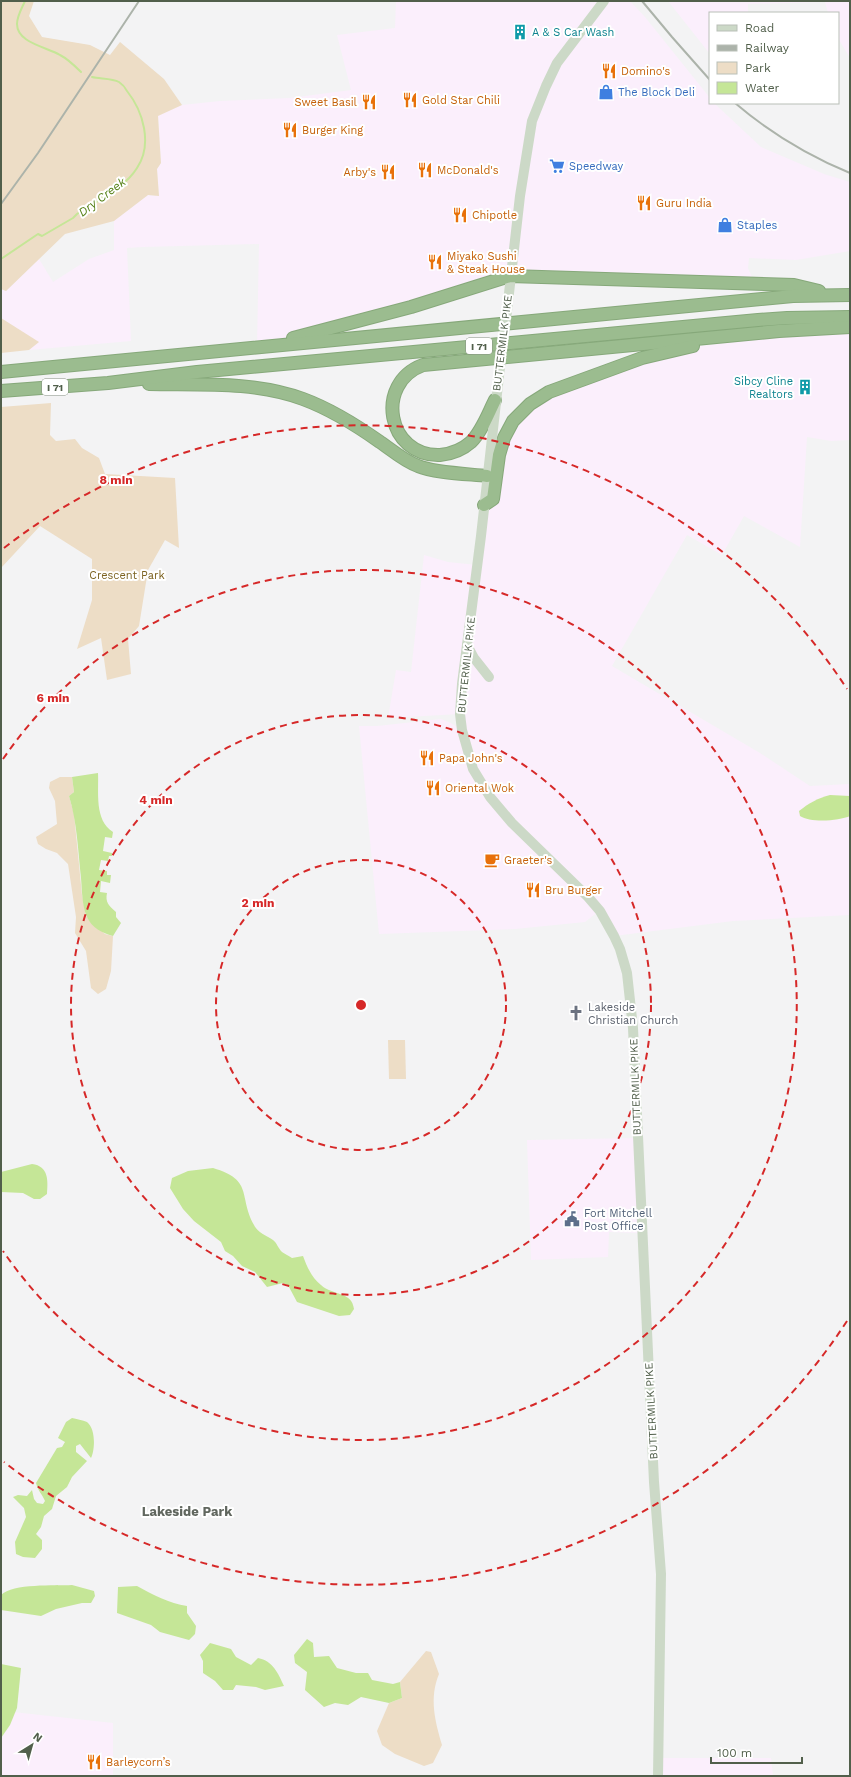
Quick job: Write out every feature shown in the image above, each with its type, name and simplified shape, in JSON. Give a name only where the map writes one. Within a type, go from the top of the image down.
[{"type":"highway","points":[[257,347],[411,307],[510,276],[794,285],[836,295]]},
{"type":"highway","name":"I 71","points":[[1,372],[691,307],[793,296],[850,295]]},
{"type":"highway","name":"I 71","points":[[1,391],[108,383],[197,372],[750,321],[787,318],[850,317]]},
{"type":"highway","points":[[495,400],[476,436],[465,447],[448,454],[432,455],[406,442],[395,426],[391,408],[396,389],[401,381],[410,372],[423,364],[771,332],[850,327]]},
{"type":"highway","points":[[484,505],[493,499],[499,455],[504,438],[510,427],[530,404],[549,392],[642,358],[679,349],[784,336],[850,332]]},
{"type":"highway","points":[[108,383],[238,386],[260,388],[285,393],[303,398],[333,412],[419,467],[487,476]]},
{"type":"main road","name":"BUTTERMILK PIKE","points":[[604,1],[557,63],[538,105],[530,131],[495,400],[462,684],[460,722],[473,769],[485,791],[500,811],[578,886],[600,911],[620,949],[627,972],[633,1028],[653,1467],[660,1574],[658,1776]]},
{"type":"main road","points":[[467,644],[474,658],[489,677]]},
{"type":"shaded area","points":[[396,1],[630,1],[645,17],[709,97],[709,104],[715,104],[761,147],[824,174],[850,182],[850,251],[796,260],[749,258],[748,268],[755,284],[510,276],[257,347],[259,244],[127,248],[131,341],[29,350],[38,342],[1,318],[1,289],[6,291],[39,259],[53,282],[89,259],[114,250],[114,221],[148,195],[159,196],[157,169],[161,163],[158,115],[182,105],[220,101],[290,98],[351,90],[337,35],[395,28]]},
{"type":"shaded area","points":[[668,1],[850,1],[850,58],[839,40],[839,12],[828,12],[825,2],[748,4],[748,12],[709,12],[709,53]]},
{"type":"shaded area","points":[[850,332],[850,440],[831,441],[807,437],[800,547],[744,516],[722,555],[687,535],[612,666],[760,753],[810,786],[850,784],[850,915],[733,921],[614,936],[599,911],[585,922],[515,929],[379,934],[359,726],[377,726],[441,719],[451,723],[461,730],[460,714],[388,718],[396,670],[411,672],[424,555],[448,562],[477,565],[499,455],[530,404],[679,349],[784,336]]},
{"type":"shaded area","points":[[638,1138],[642,1233],[609,1232],[608,1257],[531,1260],[527,1140]]},
{"type":"shaded area","points":[[13,1712],[113,1723],[113,1776],[1,1776],[1,1742]]},
{"type":"shaded area","points":[[658,1758],[771,1758],[773,1776],[658,1776]]},
{"type":"green space","points":[[1,1],[34,1],[29,16],[42,37],[90,45],[110,55],[120,42],[164,79],[182,105],[158,116],[161,163],[157,169],[159,196],[148,195],[114,221],[65,234],[6,291],[1,289]]},
{"type":"green space","points":[[1,318],[39,342],[29,350],[1,353]]},
{"type":"green space","name":"Crescent Park","points":[[51,403],[50,435],[56,441],[75,439],[82,448],[99,458],[105,474],[175,478],[179,548],[165,540],[148,570],[139,626],[128,639],[131,674],[107,680],[101,638],[77,649],[92,600],[92,559],[40,526],[1,568],[1,407]]},
{"type":"green space","points":[[60,777],[72,777],[74,792],[69,796],[74,814],[82,895],[86,916],[105,934],[113,936],[111,971],[106,989],[98,994],[91,988],[86,951],[75,933],[76,917],[68,864],[57,853],[38,844],[36,837],[57,824],[55,801],[49,788],[50,782]]},
{"type":"green space","points":[[388,1040],[405,1040],[406,1079],[389,1079]]},
{"type":"green space","points":[[426,1651],[431,1652],[439,1674],[434,1692],[434,1710],[442,1745],[433,1763],[424,1766],[395,1754],[382,1745],[377,1731],[389,1703],[402,1698],[400,1682]]},
{"type":"water","points":[[98,773],[100,813],[107,827],[113,832],[112,838],[105,837],[103,851],[112,853],[112,856],[109,856],[108,861],[101,860],[99,870],[107,871],[107,875],[111,875],[110,883],[101,881],[100,892],[107,893],[108,904],[116,912],[116,917],[121,923],[113,936],[101,932],[89,921],[85,913],[82,898],[76,826],[69,796],[74,792],[72,777]]},
{"type":"water","points":[[830,795],[850,796],[850,816],[839,819],[810,820],[800,816],[799,811],[806,806],[818,799]]},
{"type":"water","points":[[32,1164],[38,1165],[42,1168],[46,1175],[47,1194],[40,1199],[34,1199],[23,1193],[1,1192],[1,1172]]},
{"type":"water","points":[[213,1168],[226,1173],[240,1184],[243,1190],[249,1215],[254,1225],[262,1234],[273,1240],[282,1252],[292,1258],[303,1256],[310,1272],[318,1282],[331,1291],[346,1296],[350,1299],[354,1309],[350,1315],[339,1316],[297,1302],[289,1287],[283,1283],[267,1287],[255,1272],[242,1266],[233,1256],[225,1251],[221,1242],[194,1221],[183,1209],[170,1188],[172,1178],[188,1171]]},
{"type":"water","points":[[72,1418],[87,1422],[92,1429],[94,1445],[91,1458],[80,1444],[76,1446],[76,1452],[87,1461],[72,1477],[67,1487],[56,1496],[52,1509],[44,1516],[41,1527],[36,1534],[42,1540],[42,1549],[35,1558],[23,1557],[16,1554],[15,1542],[26,1517],[24,1508],[13,1497],[18,1495],[27,1496],[32,1490],[34,1499],[37,1503],[43,1504],[45,1501],[36,1483],[57,1448],[62,1447],[65,1442],[58,1438],[66,1422]]},
{"type":"water","points":[[45,1585],[72,1585],[94,1591],[95,1596],[91,1603],[82,1603],[56,1609],[41,1616],[1,1610],[1,1595],[7,1591],[24,1587]]},
{"type":"water","points":[[137,1586],[161,1598],[187,1606],[187,1613],[196,1626],[195,1634],[189,1640],[160,1632],[151,1625],[117,1613],[118,1587]]},
{"type":"water","points":[[307,1639],[313,1643],[314,1657],[329,1656],[337,1668],[356,1673],[368,1673],[372,1680],[393,1684],[400,1682],[402,1698],[389,1703],[361,1697],[348,1705],[335,1703],[324,1707],[305,1690],[307,1672],[295,1663],[294,1655]]},
{"type":"water","points":[[210,1643],[231,1649],[236,1657],[251,1665],[258,1658],[268,1662],[277,1672],[284,1686],[265,1690],[256,1687],[236,1685],[233,1690],[223,1690],[215,1681],[203,1673],[203,1661],[200,1655]]},
{"type":"water","points":[[1,1664],[21,1668],[17,1708],[10,1725],[1,1738]]},
{"type":"waterway","name":"Dry Creek","points":[[25,1],[17,21],[18,30],[22,36],[34,44],[63,57],[81,72]]},
{"type":"waterway","name":"Dry Creek","points":[[1,259],[38,234],[42,236],[110,194],[132,175],[142,159],[145,138],[144,128],[138,108],[133,99],[119,82],[92,77]]},
{"type":"railway","points":[[1,204],[38,153],[139,1]]},
{"type":"railway","points":[[642,1],[709,79]]},
{"type":"railway","points":[[736,104],[762,124],[790,142],[820,159],[850,173]]},
{"type":"place","name":"A & S Car Wash","points":[[520,32]]},
{"type":"place","name":"Domino's","points":[[609,71]]},
{"type":"place","name":"The Block Deli","points":[[606,92]]},
{"type":"place","name":"Gold Star Chili","points":[[410,100]]},
{"type":"place","name":"Sweet Basil","points":[[369,102]]},
{"type":"place","name":"Burger King","points":[[290,130]]},
{"type":"place","name":"Speedway","points":[[557,166]]},
{"type":"place","name":"McDonald's","points":[[425,170]]},
{"type":"place","name":"Arby's","points":[[388,172]]},
{"type":"place","name":"Guru India","points":[[644,203]]},
{"type":"place","name":"Chipotle","points":[[460,215]]},
{"type":"place","name":"Staples","points":[[725,225]]},
{"type":"place","name":"Miyako Sushi & Steak House","points":[[435,262]]},
{"type":"place","name":"Sibcy Cline Realtors","points":[[805,387]]},
{"type":"place","name":"Papa John's","points":[[427,758]]},
{"type":"place","name":"Oriental Wok","points":[[433,788]]},
{"type":"place","name":"Graeter's","points":[[492,860]]},
{"type":"place","name":"Bru Burger","points":[[533,890]]},
{"type":"place","name":"Lakeside Christian Church","points":[[576,1013]]},
{"type":"place","name":"Fort Mitchell Post Office","points":[[572,1219]]},
{"type":"place","name":"Barleycorn’s","points":[[94,1762]]},
{"type":"district","name":"Lakeside Park","points":[[187,1511]]}]
